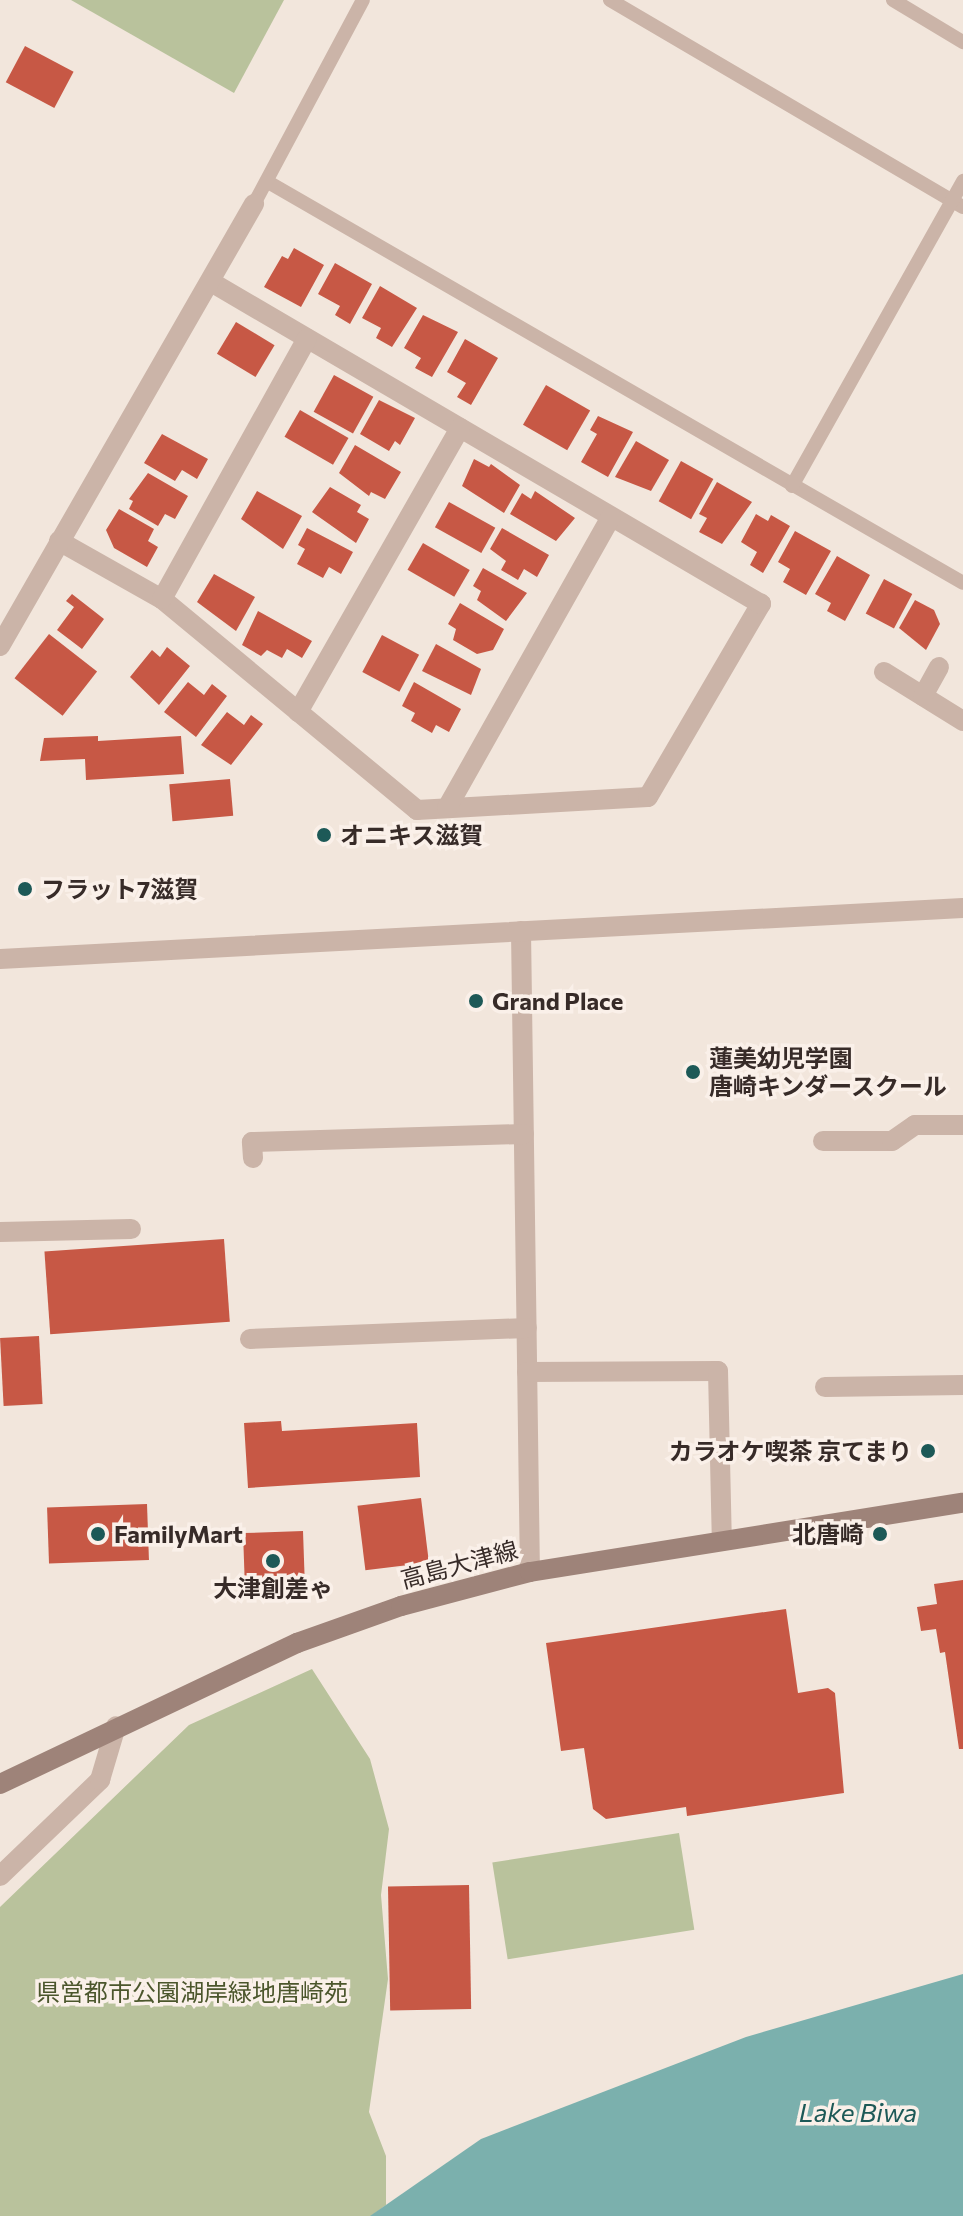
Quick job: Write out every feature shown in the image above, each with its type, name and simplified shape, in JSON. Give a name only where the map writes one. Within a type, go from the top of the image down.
[{"type":"main road","name":"高島大津線","points":[[0,1784],[116,1726],[297,1643],[401,1606],[530,1572],[963,1503]]},
{"type":"street","points":[[0,646],[254,204]]},
{"type":"street","points":[[59,541],[162,599],[417,810],[648,797],[761,604],[211,282]]},
{"type":"street","points":[[162,599],[307,339]]},
{"type":"street","points":[[298,712],[460,428]]},
{"type":"street","points":[[447,808],[611,517]]},
{"type":"street","points":[[923,696],[939,667]]},
{"type":"street","points":[[884,672],[963,721]]},
{"type":"street","points":[[0,959],[963,908]]},
{"type":"street","points":[[521,931],[530,1572]]},
{"type":"street","points":[[823,1141],[892,1141],[915,1125],[963,1125]]},
{"type":"street","points":[[253,1158],[252,1142],[524,1134]]},
{"type":"street","points":[[0,1232],[131,1229]]},
{"type":"street","points":[[250,1339],[527,1328]]},
{"type":"street","points":[[527,1372],[718,1371],[722,1541]]},
{"type":"street","points":[[825,1387],[963,1385]]},
{"type":"street","points":[[0,1876],[100,1780],[116,1726]]},
{"type":"lane","points":[[254,204],[363,0]]},
{"type":"lane","points":[[610,0],[957,204]]},
{"type":"lane","points":[[893,0],[963,42]]},
{"type":"lane","points":[[792,486],[957,204],[963,181]]},
{"type":"lane","points":[[268,182],[963,583]]},
{"type":"green space","points":[[71,0],[284,0],[234,93]]},
{"type":"green space","name":"県営都市公園湖岸緑地唐崎苑","points":[[312,1669],[370,1759],[389,1829],[381,1895],[388,1979],[369,2112],[386,2156],[386,2205],[371,2216],[0,2216],[0,1907],[189,1725]]},
{"type":"green space","points":[[679,1833],[694,1930],[508,1959],[492,1863]]},
{"type":"water","name":"Lake Biwa","points":[[963,1974],[963,2216],[370,2216],[481,2139],[746,2037]]},
{"type":"building","points":[[25,46],[74,72],[54,108],[6,82]]},
{"type":"building","points":[[294,248],[324,265],[301,307],[264,287],[282,256],[288,259]]},
{"type":"building","points":[[335,263],[372,284],[350,324],[335,315],[340,306],[318,294]]},
{"type":"building","points":[[380,286],[417,308],[392,347],[376,338],[381,328],[362,318]]},
{"type":"building","points":[[423,315],[458,332],[432,377],[415,368],[421,358],[404,348]]},
{"type":"building","points":[[236,322],[275,345],[256,377],[217,354]]},
{"type":"building","points":[[465,339],[498,358],[471,405],[457,397],[466,383],[447,372]]},
{"type":"building","points":[[334,375],[373,397],[353,434],[314,412]]},
{"type":"building","points":[[546,385],[590,410],[567,450],[523,425]]},
{"type":"building","points":[[379,400],[415,418],[400,445],[395,441],[389,451],[360,434]]},
{"type":"building","points":[[300,410],[348,438],[333,465],[284,437]]},
{"type":"building","points":[[598,416],[633,432],[608,477],[581,462],[597,434],[590,430]]},
{"type":"building","points":[[162,434],[208,459],[197,479],[182,470],[175,481],[144,463]]},
{"type":"building","points":[[636,441],[669,460],[651,491],[615,477]]},
{"type":"building","points":[[355,445],[401,472],[385,499],[371,492],[369,496],[339,473]]},
{"type":"building","points":[[474,459],[489,467],[491,464],[520,485],[504,513],[462,486]]},
{"type":"building","points":[[681,461],[713,479],[691,519],[659,501]]},
{"type":"building","points":[[148,473],[188,496],[175,519],[165,514],[158,526],[129,509],[133,501],[129,499]]},
{"type":"building","points":[[717,482],[752,502],[722,544],[699,532],[707,518],[699,514]]},
{"type":"building","points":[[330,487],[361,505],[357,512],[369,519],[356,543],[312,512]]},
{"type":"building","points":[[257,491],[302,516],[283,549],[241,519]]},
{"type":"building","points":[[535,491],[575,518],[556,541],[510,514],[522,493],[531,499]]},
{"type":"building","points":[[449,502],[495,528],[481,553],[435,527]]},
{"type":"building","points":[[119,509],[154,529],[148,541],[158,547],[147,567],[114,548],[106,530]]},
{"type":"building","points":[[756,514],[768,521],[771,515],[790,526],[763,573],[750,565],[757,552],[741,542]]},
{"type":"building","points":[[307,528],[353,552],[341,574],[329,567],[323,578],[297,564],[305,549],[298,545]]},
{"type":"building","points":[[502,528],[549,555],[537,577],[524,569],[518,580],[501,570],[506,561],[490,549]]},
{"type":"building","points":[[795,531],[831,551],[806,595],[783,582],[790,569],[778,562]]},
{"type":"building","points":[[423,543],[470,570],[454,597],[408,570]]},
{"type":"building","points":[[837,556],[870,575],[845,621],[827,611],[831,603],[815,594]]},
{"type":"building","points":[[483,568],[527,593],[506,621],[477,600],[481,591],[473,586]]},
{"type":"building","points":[[214,574],[255,597],[236,631],[197,602]]},
{"type":"building","points":[[884,579],[912,594],[894,628],[866,613]]},
{"type":"building","points":[[72,594],[104,619],[82,649],[57,630],[74,607],[66,601]]},
{"type":"building","points":[[915,600],[934,610],[940,624],[926,650],[899,628]]},
{"type":"building","points":[[460,603],[504,629],[493,650],[477,654],[453,640],[456,629],[448,624]]},
{"type":"building","points":[[258,611],[312,641],[302,658],[287,649],[282,658],[267,650],[261,656],[242,645]]},
{"type":"building","points":[[49,634],[97,672],[63,716],[15,678]]},
{"type":"building","points":[[382,635],[419,655],[399,692],[362,672]]},
{"type":"building","points":[[436,644],[481,669],[471,695],[422,671]]},
{"type":"building","points":[[167,647],[190,666],[159,705],[130,677],[152,650],[160,657]]},
{"type":"building","points":[[188,682],[204,695],[212,684],[227,696],[196,737],[164,712]]},
{"type":"building","points":[[414,682],[461,709],[449,732],[436,725],[432,733],[411,721],[415,713],[402,706]]},
{"type":"building","points":[[227,712],[244,725],[251,715],[263,724],[231,765],[201,745]]},
{"type":"building","points":[[98,736],[98,741],[181,736],[184,774],[86,780],[85,759],[40,761],[44,738]]},
{"type":"building","points":[[230,779],[233,816],[172,821],[169,784]]},
{"type":"building","points":[[224,1239],[230,1322],[50,1334],[44,1252]]},
{"type":"building","points":[[39,1336],[43,1404],[4,1406],[0,1338]]},
{"type":"building","points":[[281,1421],[282,1431],[417,1423],[420,1477],[248,1488],[244,1423]]},
{"type":"building","points":[[421,1498],[429,1563],[365,1570],[357,1506]]},
{"type":"building","points":[[147,1504],[149,1560],[49,1563],[47,1507]]},
{"type":"building","points":[[303,1531],[305,1580],[245,1582],[243,1533]]},
{"type":"building","points":[[963,1580],[963,1749],[959,1749],[945,1652],[940,1653],[936,1629],[921,1631],[917,1607],[937,1604],[934,1584]]},
{"type":"building","points":[[786,1609],[798,1693],[828,1688],[835,1693],[844,1793],[687,1816],[686,1807],[606,1819],[593,1809],[584,1748],[561,1751],[546,1643]]},
{"type":"building","points":[[469,1885],[471,2009],[390,2010],[388,1886]]},
{"type":"place","name":"オニキス滋賀","points":[[324,835]]},
{"type":"place","name":"フラット7滋賀","points":[[25,889]]},
{"type":"place","name":"Grand Place","points":[[476,1001]]},
{"type":"place","name":"蓮美幼児学園 唐崎キンダースクール","points":[[693,1072]]},
{"type":"place","name":"カラオケ喫茶 京てまり","points":[[928,1451]]},
{"type":"place","name":"FamilyMart","points":[[98,1534]]},
{"type":"place","name":"北唐崎","points":[[880,1534]]},
{"type":"place","name":"大津創差ゃ","points":[[273,1561]]}]
